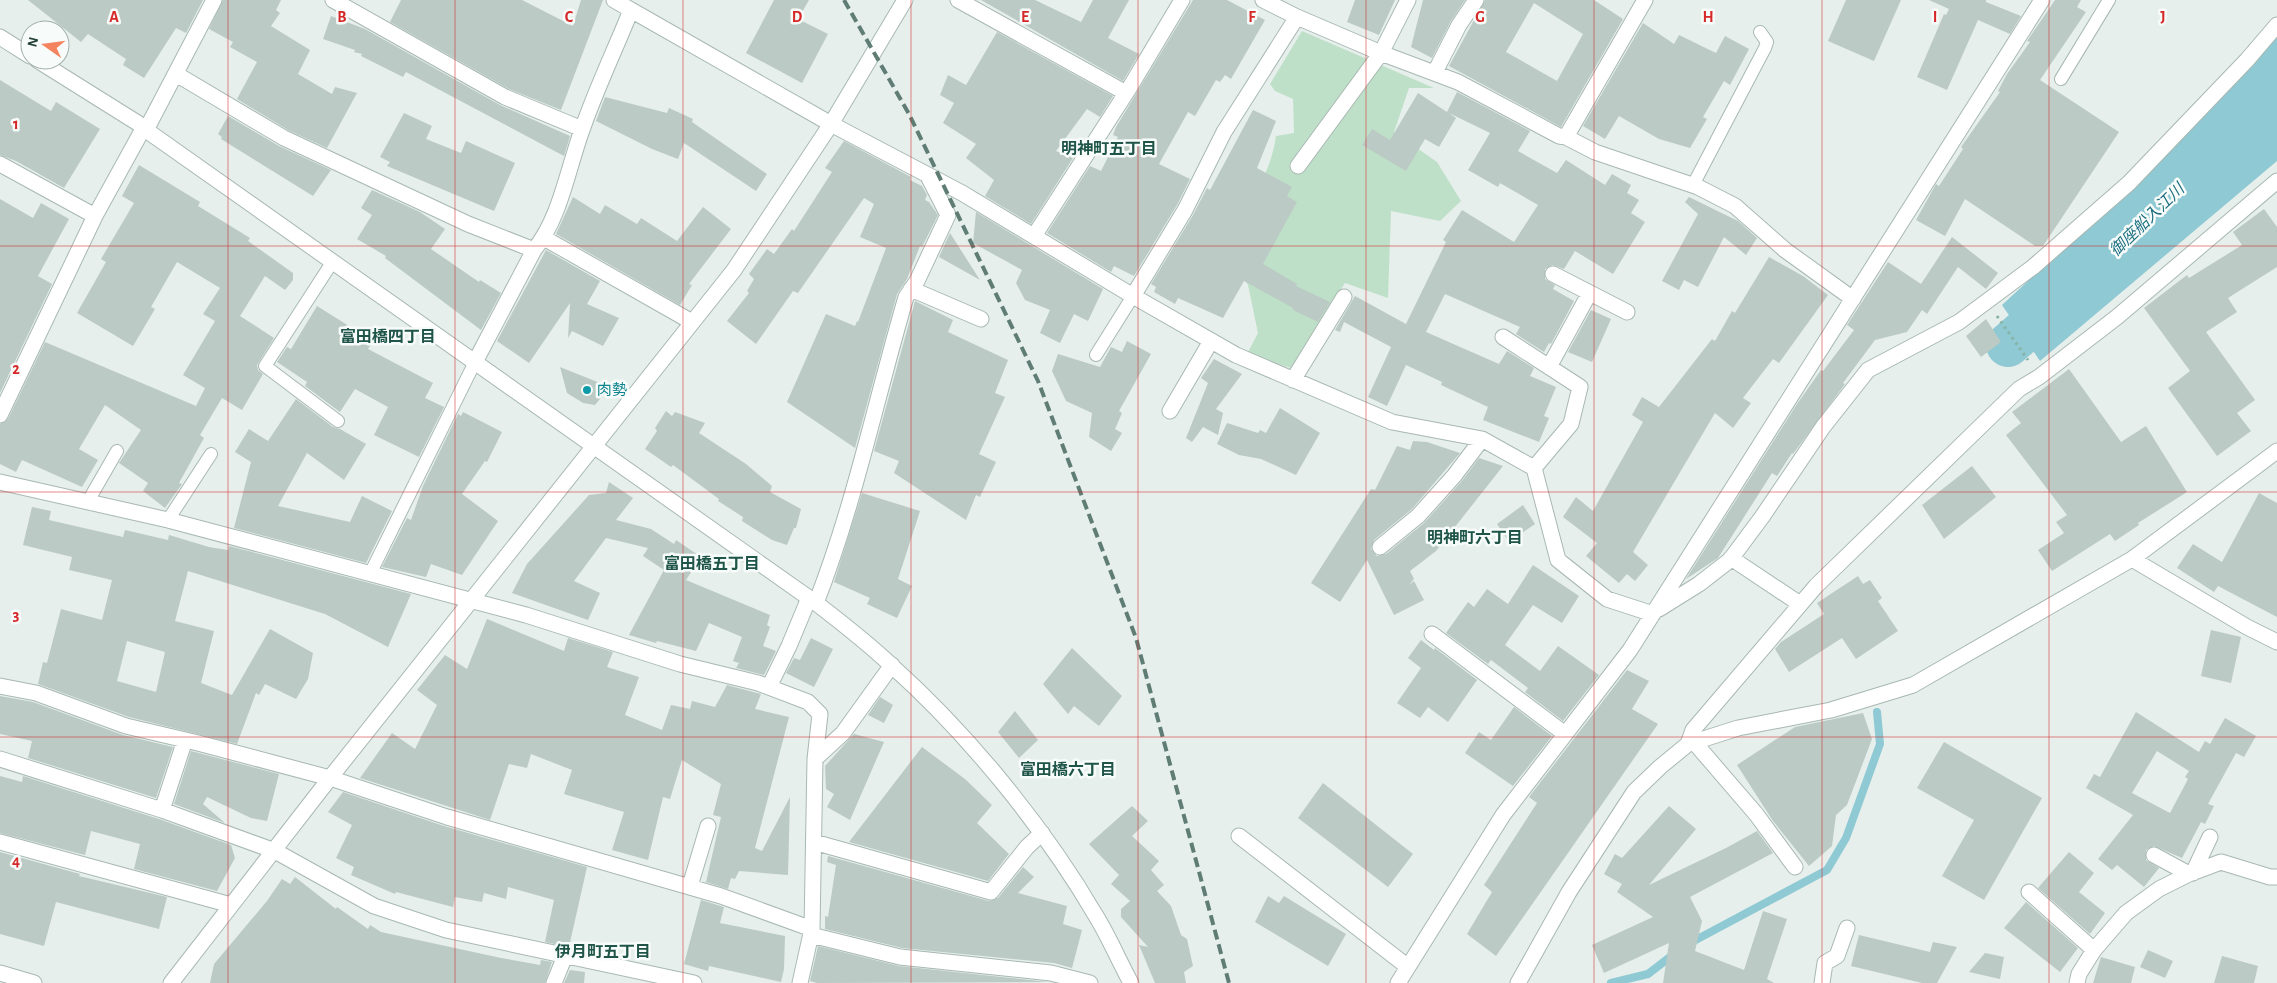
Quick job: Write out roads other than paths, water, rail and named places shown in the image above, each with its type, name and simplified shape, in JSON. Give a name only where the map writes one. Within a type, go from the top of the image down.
[{"type":"street","points":[[0,415],[94,216],[176,74],[214,0]]},
{"type":"street","points":[[332,0],[505,97],[582,129]]},
{"type":"street","points":[[614,0],[831,124],[962,193],[1133,296],[1236,355],[1392,422],[1482,439],[1534,468],[1558,560],[1607,599],[1654,612],[1699,584],[1731,558],[1762,517],[1823,427],[1868,370],[1960,322],[2033,267],[2129,183],[2247,60],[2277,25]]},
{"type":"street","points":[[171,983],[330,778],[595,448],[734,270],[831,124],[905,0]]},
{"type":"street","points":[[958,0],[1126,93]]},
{"type":"street","points":[[1034,236],[1126,93],[1182,0]]},
{"type":"street","points":[[1263,0],[1297,17],[1381,53],[1458,82],[1559,136],[1566,137],[1595,152],[1693,185],[1734,206],[1785,250],[1852,298]]},
{"type":"street","points":[[1298,166],[1381,53],[1408,0]]},
{"type":"street","points":[[1435,72],[1460,25],[1476,0]]},
{"type":"street","points":[[1566,137],[1645,0]]},
{"type":"street","points":[[1398,983],[1503,815],[1630,650],[2042,0]]},
{"type":"street","points":[[474,364],[539,244],[582,129],[632,10]]},
{"type":"street","points":[[1133,296],[1185,210],[1224,132],[1297,17]]},
{"type":"street","points":[[0,37],[20,50]]},
{"type":"street","points":[[53,70],[145,129],[333,261],[474,364],[813,600],[892,666],[958,731],[1042,833],[1096,915],[1131,983]]},
{"type":"street","points":[[176,74],[284,138],[468,224],[539,244],[692,322]]},
{"type":"street","points":[[0,164],[94,216]]},
{"type":"street","points":[[769,687],[813,600],[839,541],[906,297],[948,215],[928,176]]},
{"type":"street","points":[[1691,743],[1693,730],[1816,586],[2019,389],[2040,377],[2117,317],[2277,181]]},
{"type":"street","points":[[1553,274],[1589,294],[1628,312]]},
{"type":"street","points":[[911,289],[980,319]]},
{"type":"street","points":[[1549,367],[1589,294]]},
{"type":"street","points":[[1293,380],[1344,297]]},
{"type":"street","points":[[1502,337],[1580,387],[1571,424],[1534,468]]},
{"type":"street","points":[[1170,411],[1211,341]]},
{"type":"street","points":[[1380,547],[1418,516],[1454,476],[1482,439]]},
{"type":"street","points":[[1518,983],[1570,892],[1634,792],[1660,767],[1691,743],[1738,728],[1831,710],[1913,685],[2132,559],[2277,451]]},
{"type":"street","points":[[0,482],[168,520],[526,615],[680,664],[769,687],[808,702],[820,714],[816,759],[811,932],[800,983]]},
{"type":"street","points":[[1731,558],[1800,604]]},
{"type":"street","points":[[2132,559],[2247,627],[2277,642]]},
{"type":"street","points":[[1432,634],[1565,734]]},
{"type":"street","points":[[816,759],[843,733],[892,666]]},
{"type":"street","points":[[0,686],[36,693],[126,726],[330,778],[447,817],[690,886],[811,932],[900,957],[1051,973],[1090,983]]},
{"type":"street","points":[[162,810],[185,740]]},
{"type":"street","points":[[1691,743],[1756,814],[1795,867]]},
{"type":"street","points":[[0,759],[162,810],[275,851],[374,906],[446,930],[694,983]]},
{"type":"street","points":[[690,886],[708,826]]},
{"type":"street","points":[[814,842],[991,892],[1042,833]]},
{"type":"street","points":[[1239,836],[1408,967]]},
{"type":"street","points":[[2191,873],[2210,837]]},
{"type":"street","points":[[0,842],[231,905]]},
{"type":"street","points":[[2154,855],[2191,873]]},
{"type":"street","points":[[2077,983],[2079,974],[2094,950],[2126,913],[2159,889],[2191,873],[2221,862],[2270,877],[2277,877]]},
{"type":"street","points":[[2029,892],[2094,950]]},
{"type":"street","points":[[1822,983],[1825,963],[1837,956],[1848,928]]},
{"type":"street","points":[[554,983],[565,956]]},
{"type":"street","points":[[0,973],[34,983]]},
{"type":"lane","points":[[2061,79],[2109,0]]},
{"type":"lane","points":[[1693,185],[1765,48],[1767,42],[1760,32]]},
{"type":"lane","points":[[333,261],[265,366],[338,422]]},
{"type":"lane","points":[[1096,355],[1133,296]]},
{"type":"lane","points":[[370,574],[474,364]]},
{"type":"lane","points":[[87,503],[117,451]]},
{"type":"lane","points":[[168,520],[211,454]]},
{"type":"water","points":[[2277,35],[2277,161],[2040,361],[2002,305],[2039,271]]},
{"type":"waterway","name":"御座船入江川","points":[[2008,345],[2065,295]]},
{"type":"waterway","points":[[1690,943],[1827,870],[1846,838],[1880,744],[1877,712]]},
{"type":"waterway","points":[[1611,983],[1648,974],[1674,954]]},
{"type":"railway","points":[[844,0],[909,114],[1038,381],[1136,638],[1229,983]]},
{"type":"place","name":"肉勢","points":[[587,390]]},
{"type":"district","name":"明神町五丁目","points":[[1109,149]]},
{"type":"district","name":"富田橋四丁目","points":[[388,337]]},
{"type":"district","name":"明神町六丁目","points":[[1475,538]]},
{"type":"district","name":"富田橋五丁目","points":[[712,564]]},
{"type":"district","name":"富田橋六丁目","points":[[1068,770]]},
{"type":"district","name":"伊月町五丁目","points":[[603,952]]}]
